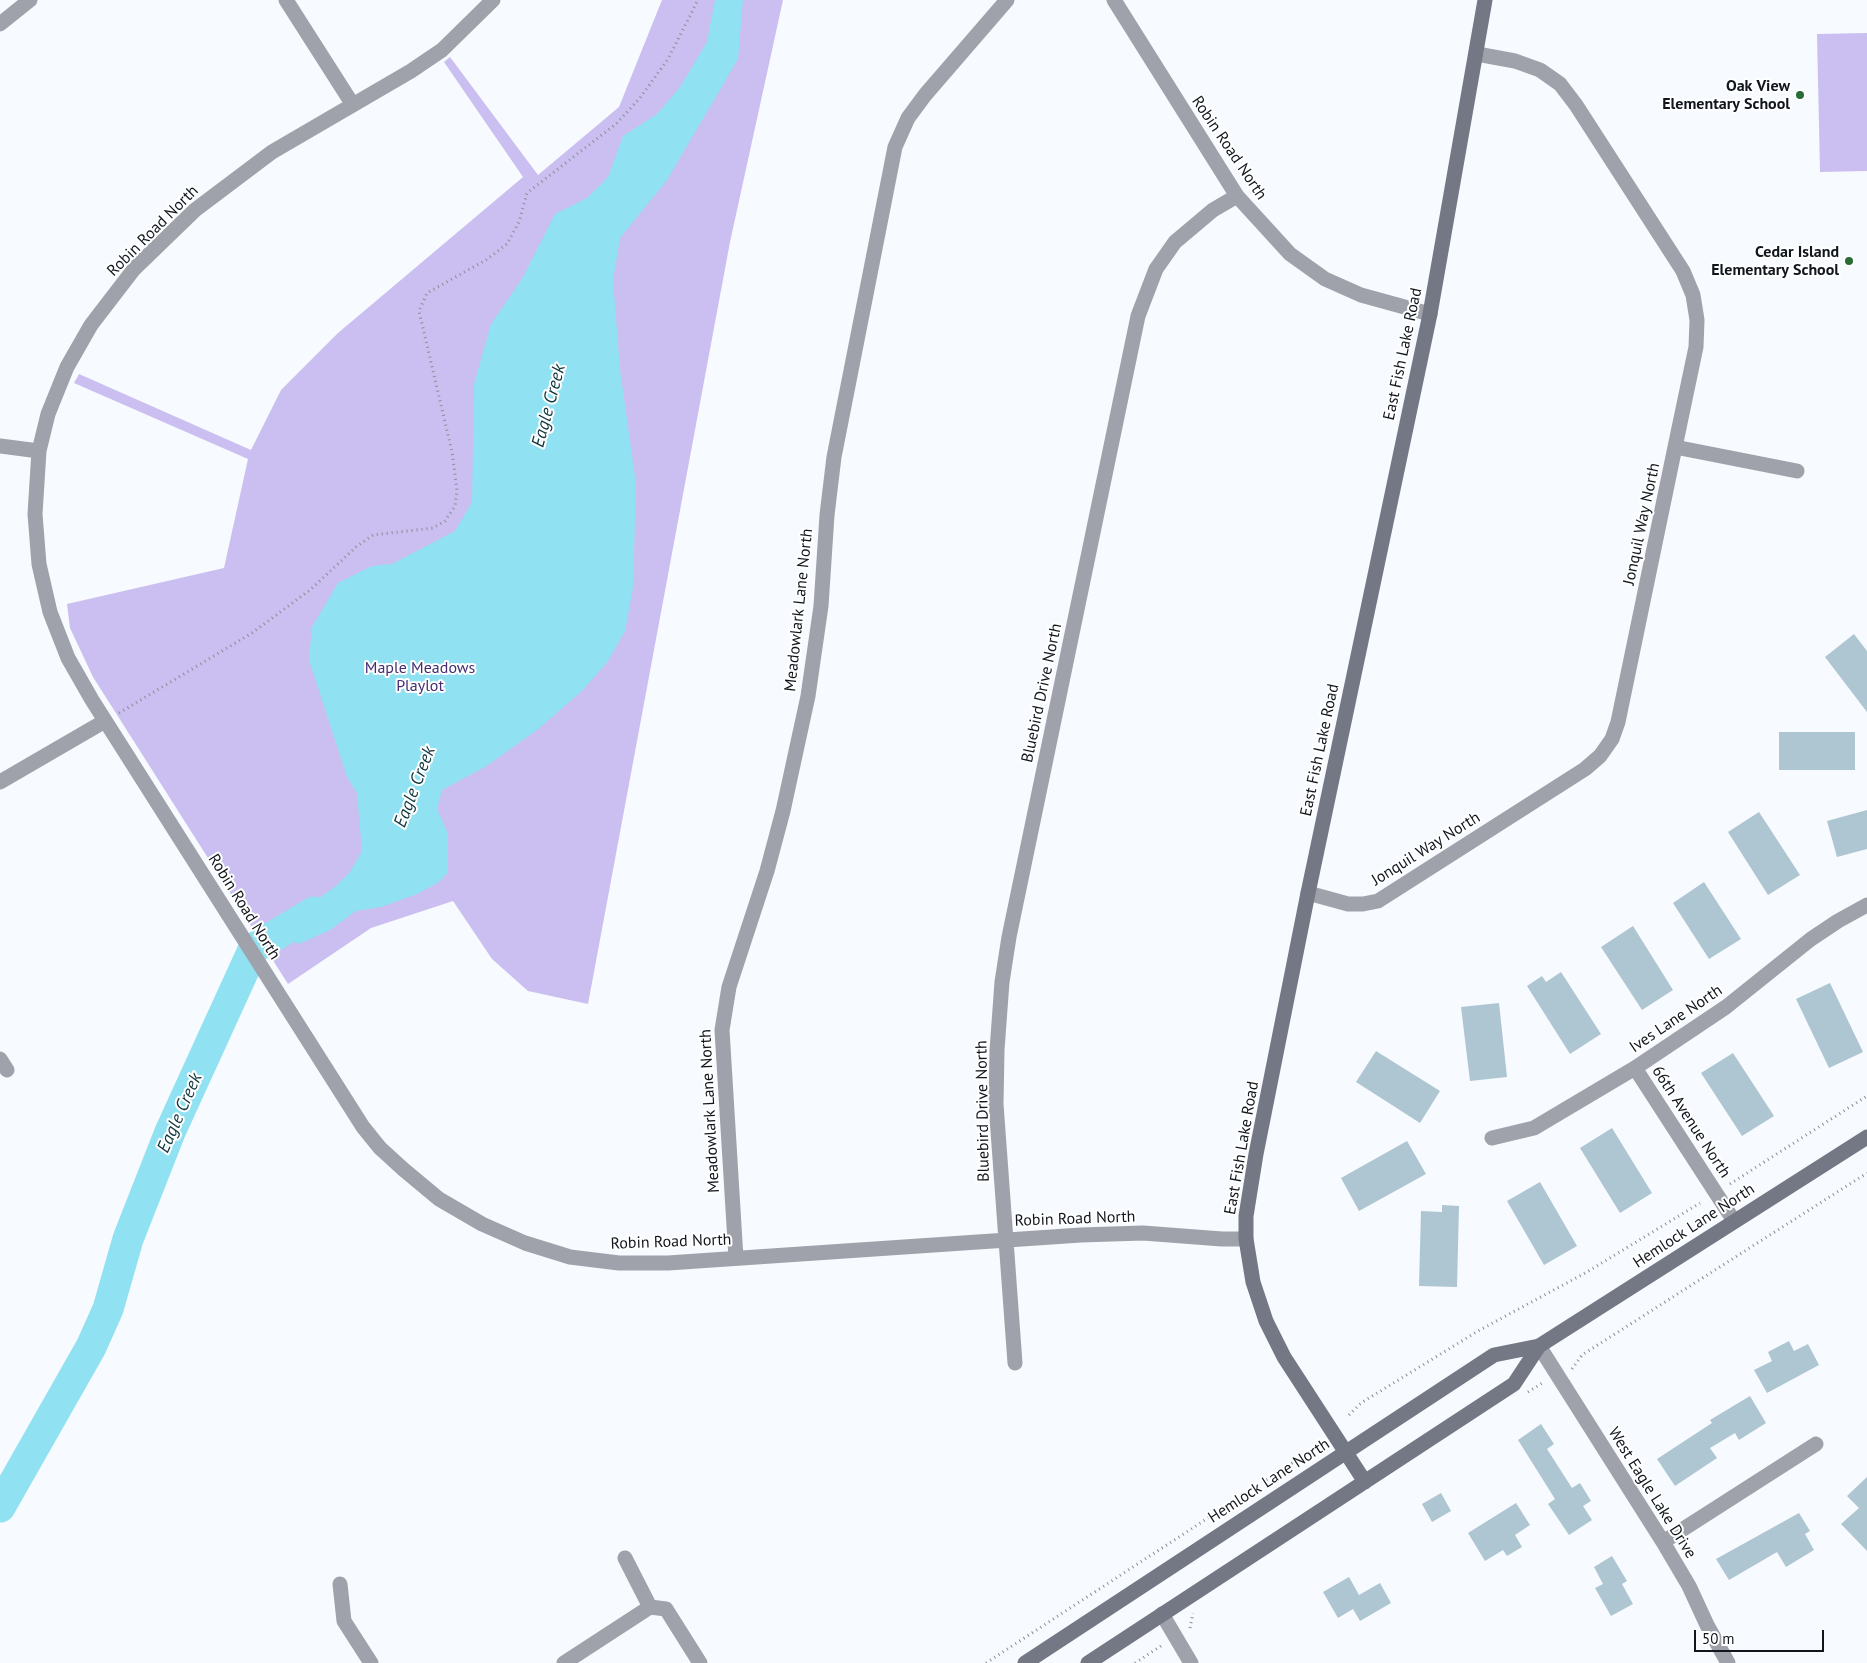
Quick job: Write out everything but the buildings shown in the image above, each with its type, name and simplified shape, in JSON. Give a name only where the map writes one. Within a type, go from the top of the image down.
[{"type":"main road","name":"East Fish Lake Road","points":[[1365,1482],[1284,1357],[1266,1321],[1253,1282],[1246,1239],[1246,1216],[1256,1154],[1308,893],[1430,314],[1485,0]]},
{"type":"main road","name":"Hemlock Lane North","points":[[1026,1663],[1494,1355],[1539,1346],[1867,1137]]},
{"type":"main road","name":"Hemlock Lane North","points":[[1088,1663],[1514,1384],[1539,1346]]},
{"type":"street","points":[[0,24],[30,0]]},
{"type":"street","points":[[286,0],[353,105]]},
{"type":"street","name":"Robin Road North","points":[[493,0],[442,50],[411,71],[272,152],[196,210],[134,269],[91,325],[67,367],[48,414],[40,452],[35,514],[39,564],[50,612],[68,658],[105,721],[363,1127],[380,1148],[403,1170],[439,1199],[482,1224],[526,1244],[570,1257],[619,1264],[668,1263],[1006,1239],[1143,1233],[1222,1240],[1246,1239]]},
{"type":"street","name":"Meadowlark Lane North","points":[[736,1258],[722,1030],[729,987],[767,871],[783,811],[808,696],[821,606],[827,515],[834,457],[895,147],[908,118],[925,95],[1007,0]]},
{"type":"street","name":"Robin Road North","points":[[1114,0],[1237,196],[1290,254],[1325,279],[1384,302],[1430,314]]},
{"type":"street","name":"Jonquil Way North","points":[[1308,893],[1348,904],[1378,901],[1585,769],[1600,756],[1612,739],[1618,722],[1676,447],[1696,347],[1697,320],[1693,295],[1683,272],[1576,105],[1560,84],[1540,70],[1515,61],[1477,54]]},
{"type":"street","name":"Bluebird Drive North","points":[[1015,1363],[996,1104],[997,1050],[1002,982],[1138,316],[1156,269],[1175,242],[1213,210],[1237,196]]},
{"type":"street","points":[[0,446],[40,452]]},
{"type":"street","points":[[1676,447],[1797,471]]},
{"type":"street","points":[[0,782],[105,721]]},
{"type":"street","name":"Ives Lane North","points":[[1492,1138],[1534,1128],[1635,1068],[1726,1007],[1811,939],[1867,905]]},
{"type":"street","name":"66th Avenue North","points":[[1635,1068],[1734,1221]]},
{"type":"street","name":"West Eagle Lake Drive","points":[[1539,1346],[1663,1542],[1689,1586],[1706,1625],[1728,1663]]},
{"type":"street","points":[[1663,1542],[1816,1444]]},
{"type":"street","points":[[625,1558],[650,1607]]},
{"type":"street","points":[[340,1584],[344,1621],[370,1663]]},
{"type":"street","points":[[564,1663],[650,1607],[666,1609],[700,1663]]},
{"type":"street","points":[[1162,1614],[1191,1663]]},
{"type":"path","points":[[105,721],[252,632],[283,610],[373,535],[433,528],[445,521],[455,506],[457,490],[452,452],[419,311],[427,293],[486,260],[507,244],[519,222],[527,194],[616,124],[640,98],[668,58],[698,0]]},
{"type":"path","points":[[1730,1184],[1867,1096]]},
{"type":"path","points":[[1349,1415],[1362,1403],[1478,1331],[1587,1272],[1700,1203]]},
{"type":"path","points":[[986,1663],[1309,1452]]},
{"type":"green space","name":"Maple Meadows Playlot","points":[[662,0],[783,0],[730,242],[588,1004],[528,991],[492,959],[453,901],[371,928],[288,984],[93,677],[70,628],[67,604],[224,568],[248,459],[74,383],[79,374],[251,450],[281,390],[338,333],[523,177],[444,62],[450,57],[538,175],[619,107]]},
{"type":"green space","points":[[1867,33],[1867,171],[1820,172],[1817,34]]},
{"type":"water","points":[[715,0],[743,0],[738,59],[667,180],[620,238],[613,280],[620,370],[636,484],[633,587],[625,631],[608,661],[582,691],[537,730],[485,767],[442,790],[437,809],[448,834],[448,872],[439,882],[417,894],[381,907],[356,911],[330,930],[299,944],[278,934],[286,914],[314,902],[337,885],[350,872],[362,851],[357,793],[347,777],[309,660],[312,627],[338,583],[372,566],[392,564],[455,531],[472,502],[474,384],[491,324],[522,279],[555,214],[587,198],[608,177],[623,136],[657,114],[680,87],[707,42]]},
{"type":"waterway","name":"Eagle Creek","points":[[0,1507],[91,1347],[108,1309],[128,1239],[170,1132],[254,948],[314,912]]},
{"type":"place","name":"Oak View Elementary School","points":[[1800,95]]},
{"type":"place","name":"Cedar Island Elementary School","points":[[1849,261]]}]
